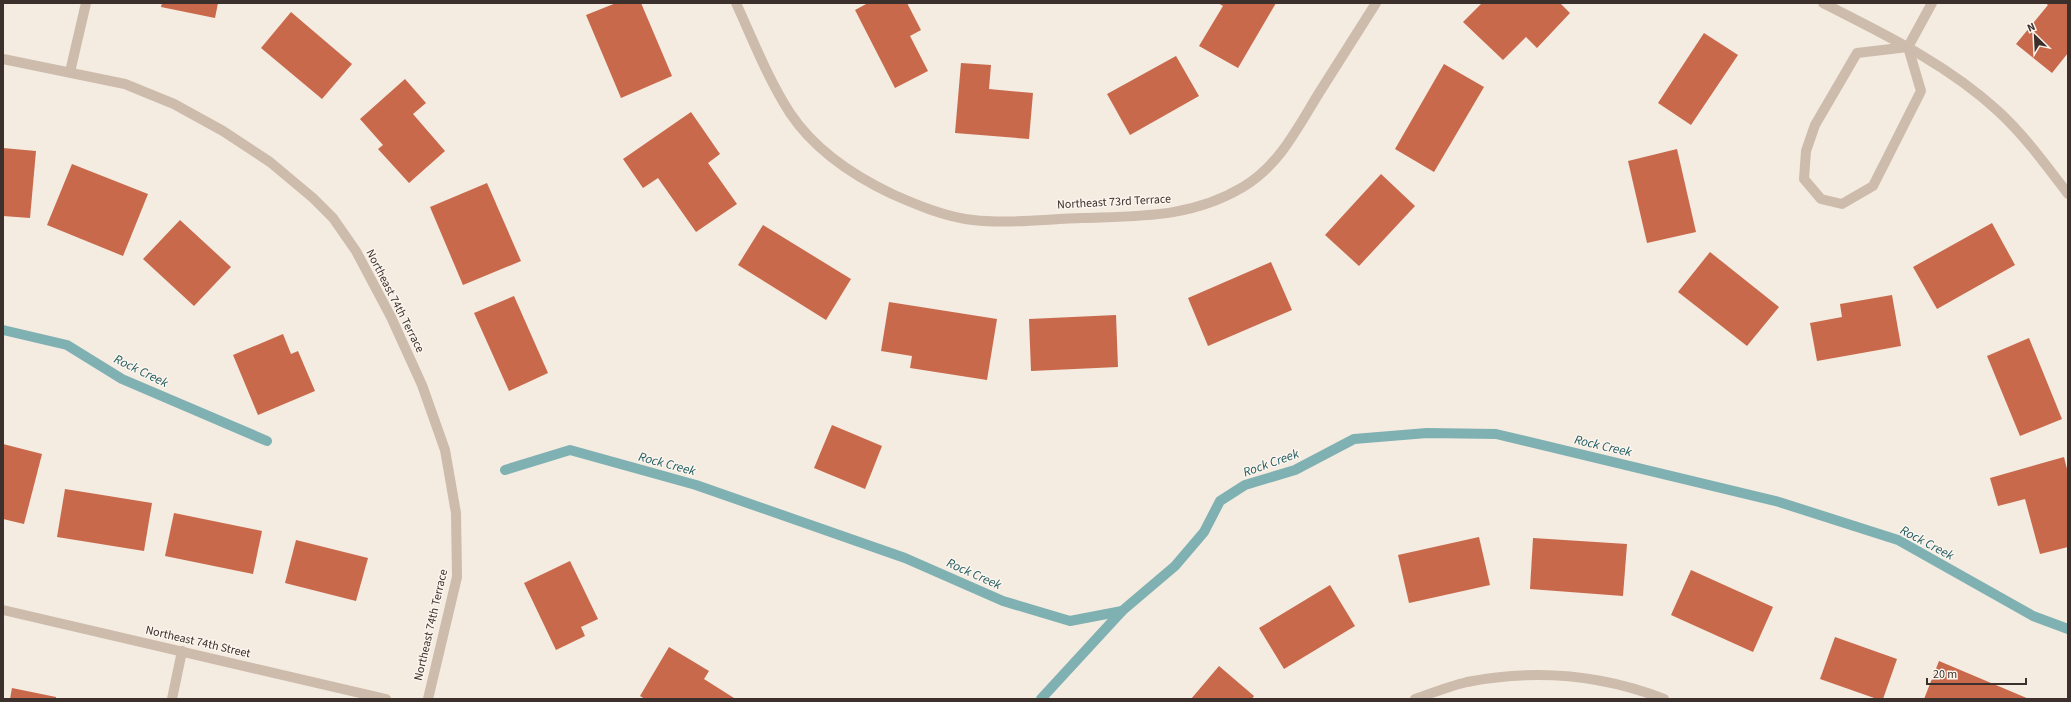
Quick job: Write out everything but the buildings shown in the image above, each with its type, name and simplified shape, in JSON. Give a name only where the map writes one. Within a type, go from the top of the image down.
[{"type":"street","points":[[70,72],[86,3]]},
{"type":"street","name":"Northeast 73rd Terrace","points":[[736,3],[767,73],[791,115],[823,150],[862,179],[926,208],[971,220],[1017,222],[1041,219],[1160,215],[1204,206],[1244,186],[1278,158],[1376,3]]},
{"type":"street","points":[[1823,3],[1908,47],[1964,82],[1998,111],[2029,143],[2068,194]]},
{"type":"street","points":[[1908,47],[1857,53],[1815,125],[1806,152],[1804,178],[1821,199],[1842,204],[1873,186],[1921,91],[1908,47],[1932,3]]},
{"type":"street","name":"Northeast 74th Terrace","points":[[3,59],[125,84],[174,104],[224,131],[270,162],[313,198],[333,218],[356,252],[391,317],[422,385],[445,450],[456,513],[457,577],[428,699]]},
{"type":"street","name":"Northeast 74th Street","points":[[3,610],[386,699]]},
{"type":"street","points":[[172,699],[182,652]]},
{"type":"street","points":[[1415,699],[1466,682],[1510,675],[1555,674],[1600,679],[1643,691],[1664,699]]},
{"type":"waterway","name":"Rock Creek","points":[[3,330],[67,345],[122,379],[267,441]]},
{"type":"waterway","name":"Rock Creek","points":[[505,470],[570,450],[696,485],[905,558],[1003,601],[1070,621],[1122,611],[1175,566],[1204,532],[1220,501],[1245,485],[1295,470],[1354,439],[1427,433],[1496,434],[1779,502],[1898,540],[2033,616],[2068,629]]},
{"type":"waterway","points":[[1041,699],[1122,611]]}]
